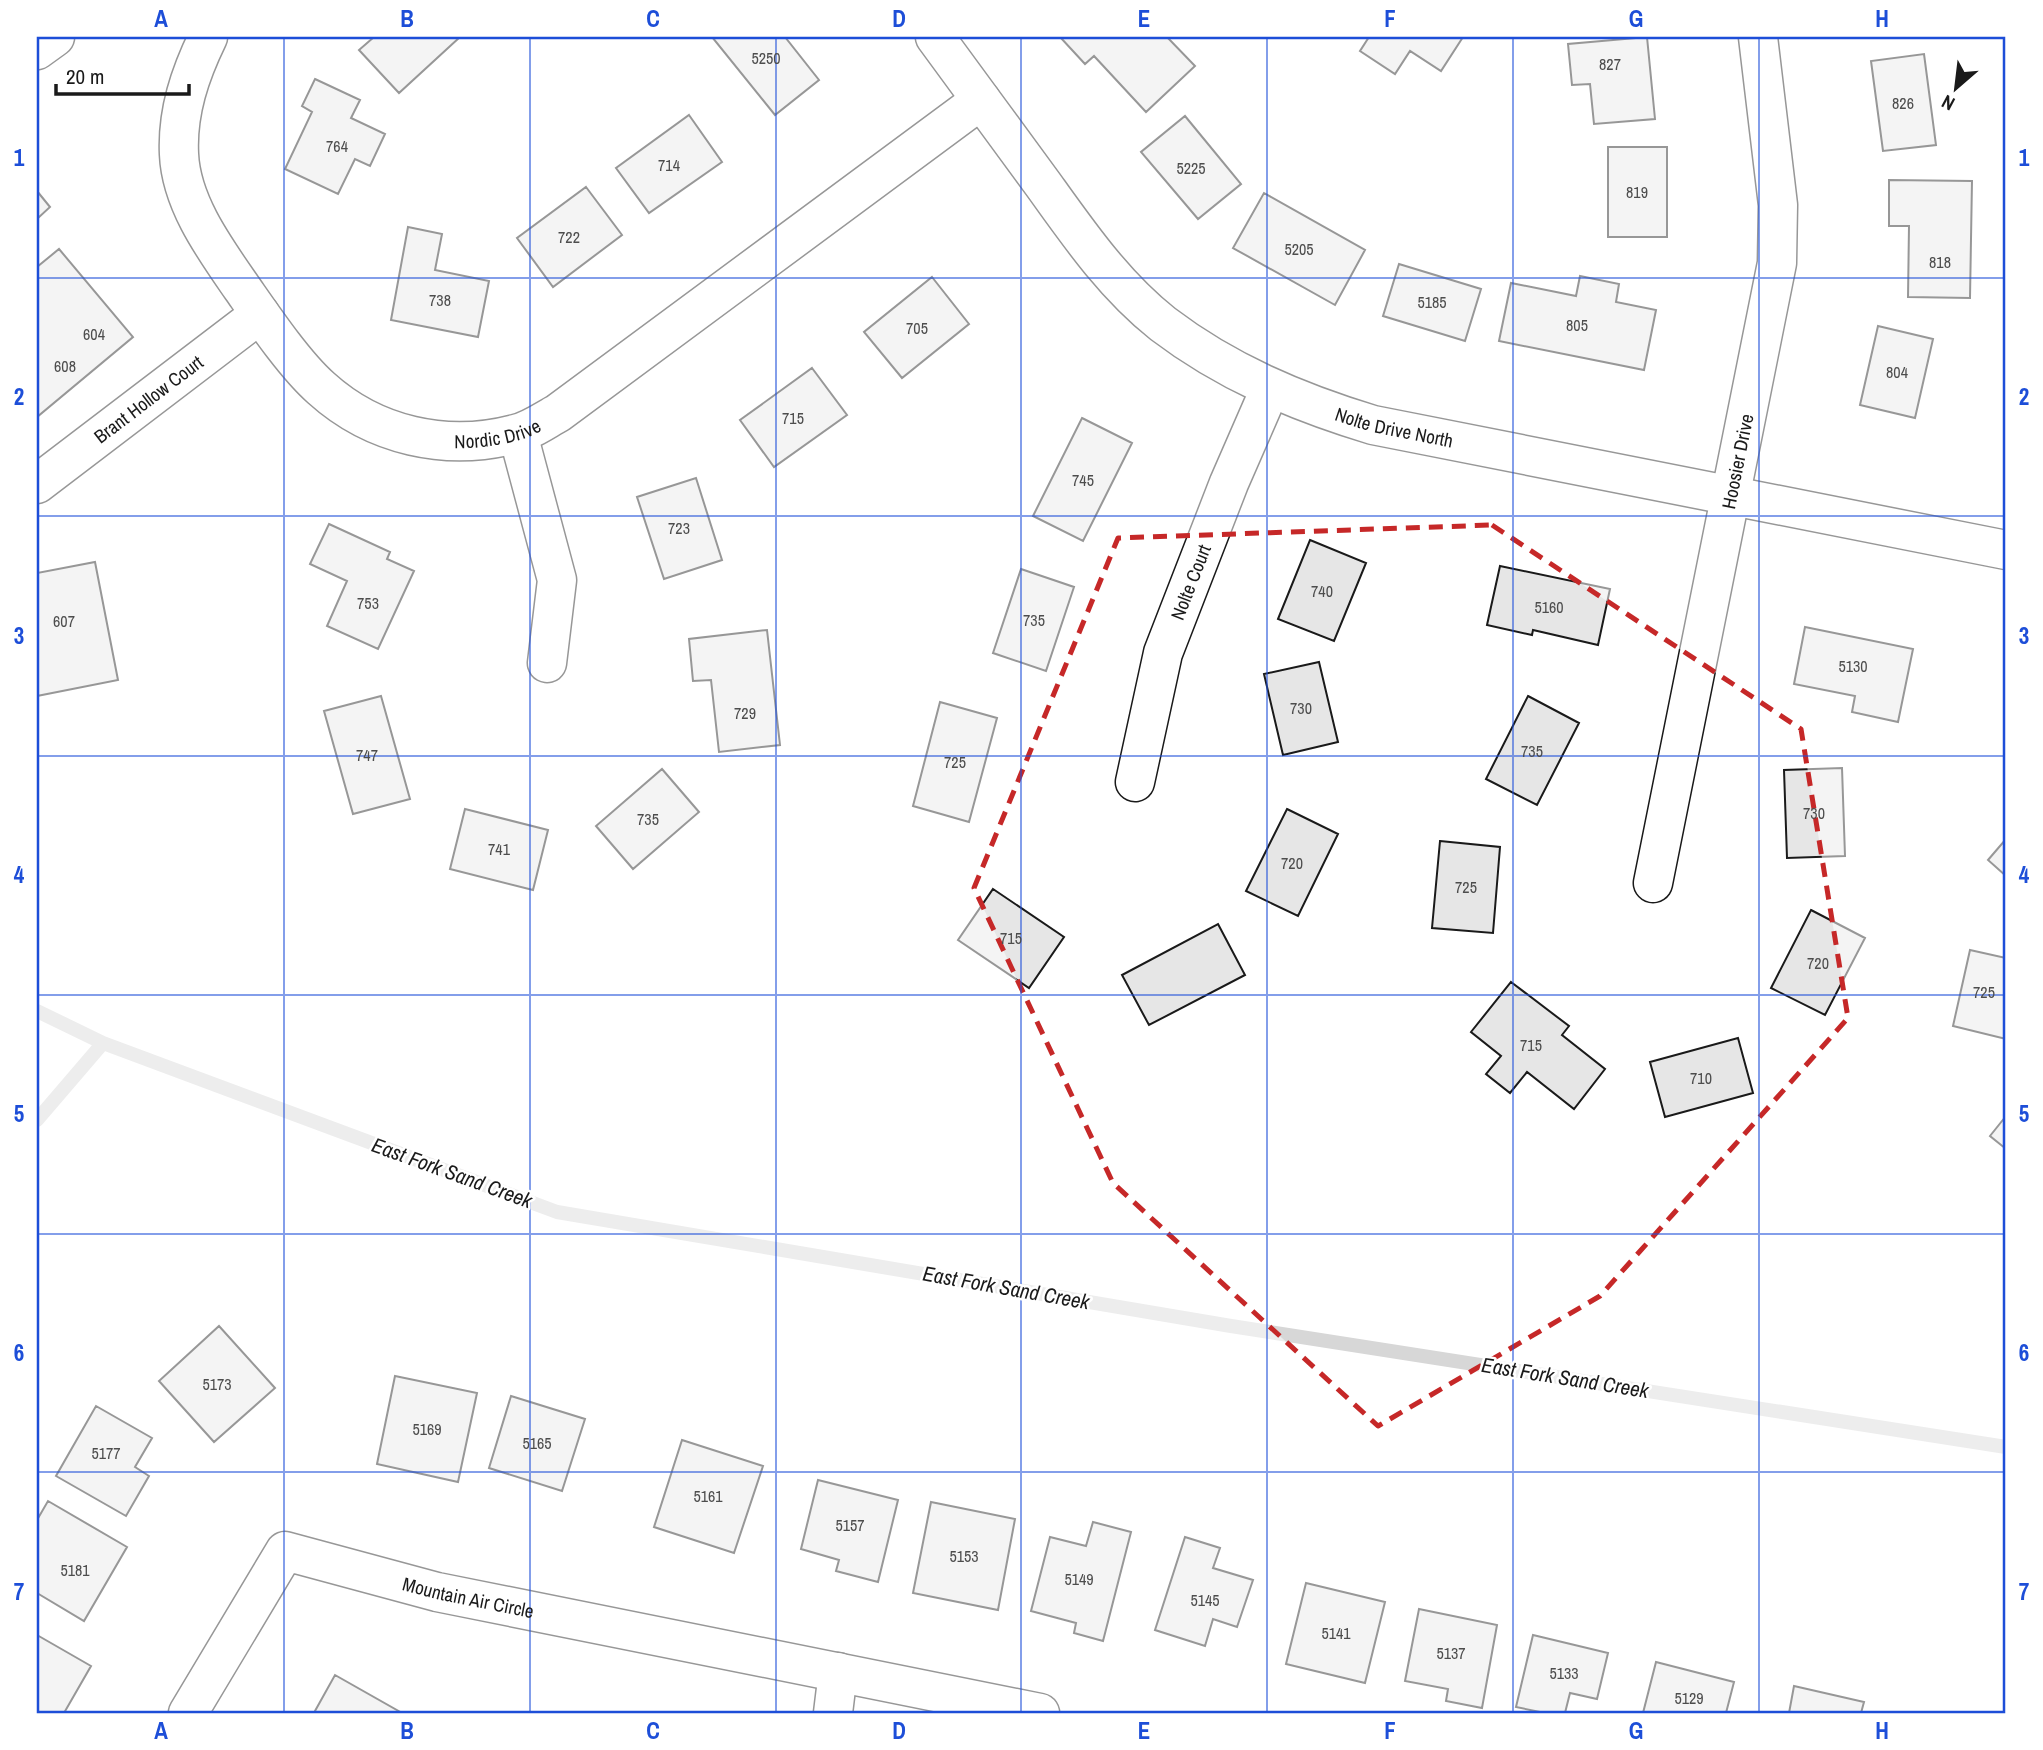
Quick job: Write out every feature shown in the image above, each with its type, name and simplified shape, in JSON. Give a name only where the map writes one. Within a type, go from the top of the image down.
[{"type":"street","points":[[37,50],[55,37]]},
{"type":"street","name":"Nordic Drive","points":[[208,37],[193,69],[182,107],[179,156],[191,201],[212,244],[260,314],[320,387],[355,414],[392,431],[430,440],[472,441],[518,434],[558,413],[981,100]]},
{"type":"street","name":"Nolte Drive North","points":[[935,37],[1117,281],[1162,323],[1209,356],[1270,388],[1321,410],[1373,425],[2006,550]]},
{"type":"street","name":"Hoosier Drive","points":[[1653,883],[1777,263],[1778,205],[1758,37]]},
{"type":"street","name":"Brant Hollow Court","points":[[37,484],[260,314]]},
{"type":"street","name":"Nolte Court","points":[[1135,782],[1163,653],[1229,483],[1270,388]]},
{"type":"street","points":[[518,434],[557,580],[547,663]]},
{"type":"street","name":"Mountain Air Circle","points":[[188,1713],[285,1552],[437,1592],[1040,1713]]},
{"type":"street","points":[[833,1713],[838,1672]]},
{"type":"highlighted area","points":[[1492,525],[1801,729],[1848,1018],[1600,1296],[1378,1426],[1113,1183],[974,888],[1118,538]]},
{"type":"building","points":[[374,37],[460,37],[399,93],[359,50]]},
{"type":"building","points":[[712,37],[785,37],[819,80],[775,115]]},
{"type":"building","points":[[1060,37],[1167,37],[1195,66],[1146,112],[1094,56],[1085,64]]},
{"type":"building","points":[[1369,37],[1463,37],[1441,71],[1410,51],[1395,74],[1360,51]]},
{"type":"building","points":[[1647,37],[1655,119],[1594,124],[1590,84],[1572,85],[1568,44]]},
{"type":"building","points":[[1924,54],[1936,145],[1883,151],[1871,61]]},
{"type":"building","points":[[315,79],[360,100],[351,118],[385,134],[370,166],[355,159],[338,194],[285,169],[312,112],[302,106]]},
{"type":"building","points":[[689,115],[722,162],[649,213],[616,168]]},
{"type":"building","points":[[1185,116],[1241,184],[1198,219],[1141,152]]},
{"type":"building","points":[[1608,147],[1667,147],[1667,237],[1608,237]]},
{"type":"building","points":[[1889,180],[1972,181],[1970,298],[1908,297],[1909,226],[1889,226]]},
{"type":"building","points":[[586,187],[622,235],[553,287],[517,238]]},
{"type":"building","points":[[37,191],[50,207],[37,219]]},
{"type":"building","points":[[1264,193],[1365,250],[1335,305],[1233,248]]},
{"type":"building","points":[[408,227],[442,234],[435,270],[489,281],[478,337],[391,320]]},
{"type":"building","points":[[59,249],[133,337],[37,417],[37,267]]},
{"type":"building","points":[[1399,264],[1481,289],[1465,341],[1383,316]]},
{"type":"building","points":[[1580,276],[1619,284],[1616,302],[1656,310],[1644,370],[1499,341],[1511,283],[1576,296]]},
{"type":"building","points":[[932,277],[969,324],[902,378],[864,332]]},
{"type":"building","points":[[1878,326],[1933,339],[1915,418],[1860,405]]},
{"type":"building","points":[[812,368],[847,415],[774,467],[740,420]]},
{"type":"building","points":[[1082,418],[1132,443],[1083,541],[1033,516]]},
{"type":"building","points":[[696,478],[722,560],[664,579],[637,497]]},
{"type":"building","points":[[329,524],[390,552],[387,559],[414,571],[378,649],[327,626],[347,581],[310,564]]},
{"type":"building","points":[[1310,540],[1366,563],[1334,641],[1278,619]]},
{"type":"building","points":[[95,562],[118,680],[37,696],[37,573]]},
{"type":"building","points":[[1500,566],[1610,589],[1598,645],[1533,630],[1532,635],[1487,625]]},
{"type":"building","points":[[1021,569],[1074,587],[1046,671],[993,653]]},
{"type":"building","points":[[1805,627],[1913,649],[1898,722],[1852,712],[1855,696],[1794,684]]},
{"type":"building","points":[[767,630],[780,745],[719,752],[711,680],[693,681],[689,639]]},
{"type":"building","points":[[1319,662],[1338,742],[1283,755],[1264,674]]},
{"type":"building","points":[[381,696],[410,799],[353,814],[324,711]]},
{"type":"building","points":[[1528,696],[1579,723],[1537,805],[1486,779]]},
{"type":"building","points":[[940,702],[997,718],[969,822],[913,806]]},
{"type":"building","points":[[1842,768],[1845,856],[1787,858],[1784,770]]},
{"type":"building","points":[[662,769],[699,812],[633,869],[596,826]]},
{"type":"building","points":[[465,809],[548,830],[533,890],[450,869]]},
{"type":"building","points":[[1287,809],[1338,834],[1298,916],[1246,891]]},
{"type":"building","points":[[2006,839],[2006,876],[1988,860]]},
{"type":"building","points":[[1440,841],[1500,847],[1493,933],[1432,928]]},
{"type":"building","points":[[993,889],[1064,937],[1029,988],[958,940]]},
{"type":"building","points":[[1811,910],[1865,938],[1825,1015],[1771,988]]},
{"type":"building","points":[[1218,924],[1245,975],[1149,1025],[1122,975]]},
{"type":"building","points":[[1970,950],[2006,958],[2006,1039],[1953,1026]]},
{"type":"building","points":[[1511,982],[1569,1026],[1562,1035],[1605,1069],[1574,1109],[1527,1072],[1510,1093],[1486,1074],[1501,1056],[1471,1032]]},
{"type":"building","points":[[1738,1038],[1753,1093],[1665,1117],[1650,1062]]},
{"type":"building","points":[[2006,1116],[2006,1149],[1990,1136]]},
{"type":"building","points":[[219,1326],[275,1388],[214,1442],[159,1381]]},
{"type":"building","points":[[395,1376],[477,1393],[458,1482],[377,1464]]},
{"type":"building","points":[[511,1396],[585,1419],[562,1491],[489,1468]]},
{"type":"building","points":[[96,1406],[152,1438],[135,1467],[149,1476],[126,1516],[56,1476]]},
{"type":"building","points":[[682,1440],[763,1466],[734,1553],[654,1527]]},
{"type":"building","points":[[818,1480],[898,1500],[878,1582],[836,1571],[839,1560],[801,1549]]},
{"type":"building","points":[[48,1501],[127,1547],[84,1621],[37,1593],[37,1520]]},
{"type":"building","points":[[931,1502],[1015,1519],[998,1610],[913,1593]]},
{"type":"building","points":[[1093,1522],[1131,1532],[1103,1641],[1074,1633],[1076,1623],[1031,1611],[1050,1537],[1086,1546]]},
{"type":"building","points":[[1185,1537],[1220,1548],[1213,1568],[1253,1580],[1237,1627],[1213,1619],[1205,1646],[1155,1630]]},
{"type":"building","points":[[1306,1583],[1385,1602],[1365,1683],[1286,1664]]},
{"type":"building","points":[[1419,1609],[1497,1625],[1482,1708],[1446,1701],[1448,1689],[1405,1681]]},
{"type":"building","points":[[37,1635],[91,1666],[64,1713],[37,1713]]},
{"type":"building","points":[[1533,1635],[1608,1653],[1597,1699],[1570,1693],[1565,1713],[1545,1713],[1516,1707]]},
{"type":"building","points":[[1656,1662],[1734,1682],[1726,1713],[1643,1713]]},
{"type":"building","points":[[335,1675],[402,1713],[318,1713],[315,1711]]},
{"type":"building","points":[[1794,1686],[1864,1702],[1861,1713],[1789,1713]]},
{"type":"waterway","name":"East Fork Sand Creek","points":[[37,1011],[103,1043],[557,1212],[1231,1326],[2006,1447]]},
{"type":"waterway","points":[[37,1120],[103,1043]]}]
